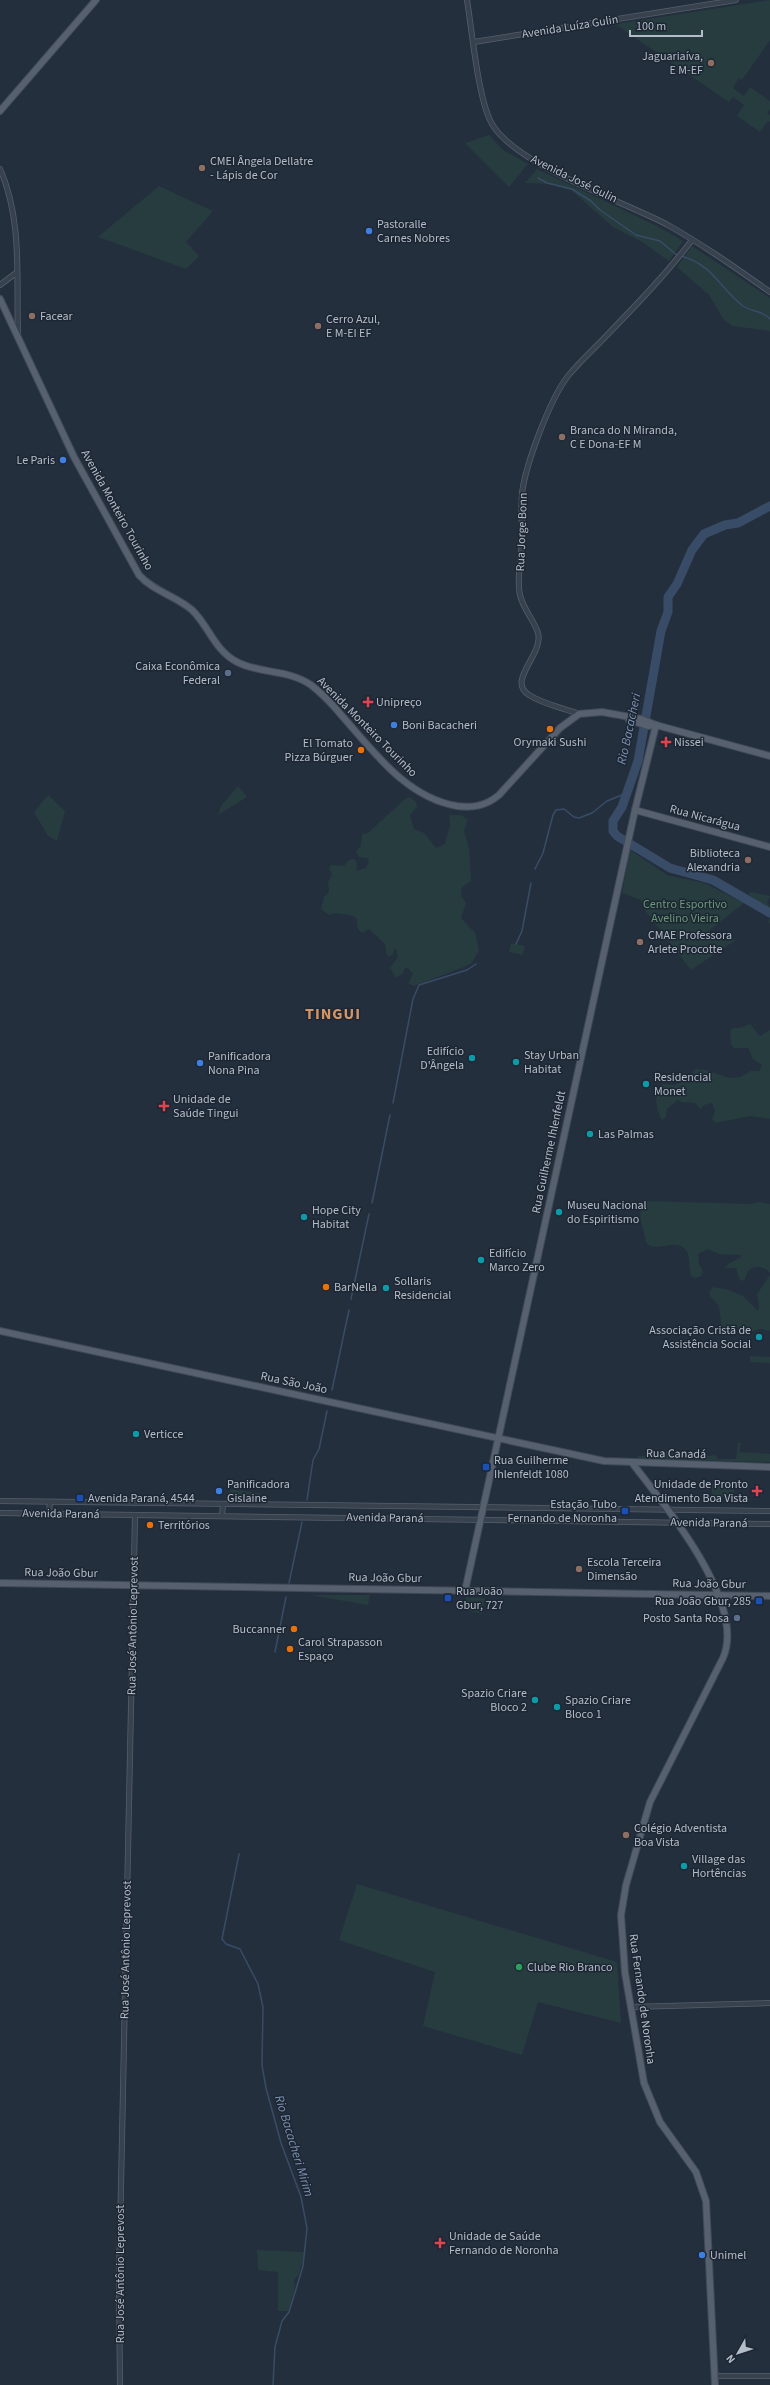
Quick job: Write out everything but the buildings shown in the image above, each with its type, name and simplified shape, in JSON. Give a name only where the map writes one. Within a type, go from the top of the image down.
[{"type":"main road","points":[[0,111],[96,0]]},
{"type":"main road","name":"Avenida Monteiro Tourinho","points":[[0,299],[74,457],[142,579],[192,610],[215,644],[232,660],[254,668],[292,675],[314,687],[387,765],[415,790],[435,801],[453,805],[471,807],[488,802],[499,795],[560,728],[579,714]]},
{"type":"main road","points":[[579,714],[602,712],[621,716],[770,756]]},
{"type":"main road","name":"Rua Guilherme Ihlenfeldt","points":[[464,1591],[541,1244],[628,839],[656,725]]},
{"type":"main road","name":"Rua Nicarágua","points":[[635,810],[770,847]]},
{"type":"main road","name":"Rua São João","points":[[0,1330],[583,1457]]},
{"type":"main road","name":"Rua Canadá","points":[[583,1457],[633,1464],[770,1467]]},
{"type":"main road","name":"Rua Fernando de Noronha","points":[[633,1464],[670,1512],[702,1559],[717,1595],[727,1629],[725,1654],[654,1792],[623,1901],[622,1937],[631,2007],[642,2074],[651,2105],[665,2130],[696,2172],[704,2193],[708,2220],[714,2385]]},
{"type":"main road","name":"Rua João Gbur","points":[[0,1583],[770,1596]]},
{"type":"street","name":"Avenida José Gulin","points":[[468,0],[487,113],[492,124],[508,143],[532,160],[654,218],[692,240],[770,292]]},
{"type":"street","name":"Avenida Luíza Gulin","points":[[474,42],[736,0]]},
{"type":"street","points":[[0,169],[10,192],[15,215],[18,336]]},
{"type":"street","name":"Rua Jorge Bonn","points":[[579,714],[528,695],[522,684],[522,676],[536,652],[539,640],[538,631],[522,600],[519,590],[522,552],[522,498],[526,475],[539,435],[568,376],[668,271],[692,240]]},
{"type":"street","points":[[0,285],[16,273]]},
{"type":"street","name":"Avenida Paraná","points":[[0,1501],[223,1504],[482,1513],[676,1522],[770,1524]]},
{"type":"street","points":[[49,1513],[50,1502]]},
{"type":"street","points":[[222,1516],[223,1504]]},
{"type":"street","name":"Avenida Paraná","points":[[0,1513],[222,1516],[770,1511]]},
{"type":"street","name":"Rua José Antônio Leprevost","points":[[120,2385],[119,2282],[135,1515]]},
{"type":"street","points":[[631,2007],[770,2003]]},
{"type":"street","points":[[714,2376],[770,2376]]},
{"type":"green space","points":[[770,0],[770,40],[742,80],[739,78],[733,88],[744,96],[750,87],[770,101],[770,109],[767,113],[770,115],[770,122],[768,121],[760,132],[737,116],[744,105],[733,97],[729,102],[615,24]]},
{"type":"green space","points":[[489,135],[503,150],[528,164],[509,187],[465,143]]},
{"type":"green space","points":[[537,169],[655,225],[683,241],[669,261],[642,242],[613,227],[572,191],[548,184],[525,183]]},
{"type":"green space","points":[[159,186],[213,211],[186,242],[199,256],[186,269],[98,237]]},
{"type":"green space","points":[[692,246],[770,298],[770,331],[733,326],[724,320],[709,295],[677,267]]},
{"type":"green space","points":[[238,786],[247,797],[218,815],[221,806]]},
{"type":"green space","points":[[48,795],[65,811],[57,841],[48,836],[34,812]]},
{"type":"green space","points":[[410,797],[416,802],[417,807],[410,815],[414,829],[424,833],[436,848],[445,844],[450,825],[449,815],[461,815],[468,820],[464,830],[469,849],[471,881],[462,887],[461,895],[466,903],[461,918],[475,933],[479,950],[472,963],[414,986],[408,983],[413,974],[408,968],[405,968],[403,973],[396,978],[390,968],[398,957],[396,949],[394,949],[393,954],[389,957],[386,953],[385,944],[369,929],[362,933],[357,926],[357,920],[354,916],[337,913],[329,915],[321,909],[324,897],[329,892],[328,883],[332,874],[329,868],[331,865],[344,866],[349,860],[354,859],[357,863],[356,871],[366,868],[369,861],[367,858],[359,857],[356,852],[361,845],[362,834],[368,833],[405,799]]},
{"type":"green space","name":"Centro Esportivo Avelino Vieira","points":[[630,850],[667,875],[704,883],[744,903],[710,930],[709,939],[736,940],[691,970],[644,909],[641,900],[622,893]]},
{"type":"green space","points":[[751,892],[770,896],[767,903],[770,907],[770,918],[757,908],[744,902],[745,899],[752,898],[748,894]]},
{"type":"green space","points":[[511,943],[525,946],[523,955],[509,952]]},
{"type":"green space","points":[[750,1024],[760,1036],[770,1030],[770,1119],[751,1116],[715,1123],[712,1119],[715,1111],[712,1103],[704,1105],[701,1109],[695,1103],[681,1102],[678,1100],[667,1109],[666,1117],[662,1120],[658,1111],[656,1097],[662,1084],[675,1085],[688,1079],[695,1069],[706,1070],[729,1078],[740,1077],[751,1071],[759,1071],[762,1065],[753,1059],[748,1048],[734,1048],[731,1045],[730,1031],[733,1028],[740,1028]]},
{"type":"green space","points":[[647,1201],[750,1204],[759,1202],[770,1204],[770,1273],[763,1268],[754,1267],[749,1270],[745,1279],[742,1281],[739,1279],[736,1268],[725,1268],[728,1264],[740,1258],[741,1255],[719,1254],[708,1249],[698,1254],[699,1264],[703,1272],[701,1276],[695,1278],[691,1276],[689,1256],[684,1248],[679,1245],[655,1247],[650,1246],[646,1242],[640,1214],[643,1204]]},
{"type":"green space","points":[[770,1275],[770,1331],[760,1329],[748,1333],[736,1327],[725,1334],[722,1332],[719,1306],[710,1296],[710,1291],[713,1287],[729,1290],[743,1296],[758,1311],[759,1306],[757,1294]]},
{"type":"green space","points":[[750,1356],[770,1357],[770,1363],[750,1362]]},
{"type":"green space","points":[[738,1443],[741,1443],[739,1452],[770,1454],[770,1462],[638,1459],[638,1456],[665,1457],[666,1451],[671,1454],[678,1453],[680,1458],[701,1458],[702,1453],[708,1456],[715,1455],[718,1459],[736,1459]]},
{"type":"green space","points":[[712,1484],[734,1484],[734,1498],[712,1497]]},
{"type":"green space","points":[[230,1489],[258,1493],[261,1494],[262,1499],[229,1499]]},
{"type":"green space","points":[[310,1595],[370,1595],[368,1605]]},
{"type":"green space","points":[[466,1597],[485,1598],[482,1614],[464,1609]]},
{"type":"green space","name":"Clube Rio Branco","points":[[357,1884],[617,1962],[621,2023],[538,2002],[522,2055],[423,2026],[435,1972],[339,1940]]},
{"type":"green space","points":[[257,2250],[305,2252],[299,2274],[294,2280],[295,2288],[289,2311],[278,2311],[278,2272],[258,2270]]},
{"type":"waterway","points":[[538,178],[547,183],[572,189],[591,201],[600,210],[636,235],[660,241],[678,256]]},
{"type":"waterway","points":[[681,256],[692,260],[709,271],[743,306],[765,314],[770,319]]},
{"type":"waterway","name":"Rio Bacacheri","points":[[770,506],[738,523],[725,525],[704,534],[692,550],[677,584],[668,597],[668,612],[661,631],[638,761],[622,807],[613,821],[613,831],[617,836],[670,868],[713,880],[770,913]]},
{"type":"waterway","name":"Rio Bacacheri Mirim","points":[[535,869],[543,853],[553,815],[556,810],[564,809],[574,817],[579,818],[592,813],[607,801],[627,793]]},
{"type":"waterway","name":"Rio Bacacheri Mirim","points":[[516,944],[522,931],[531,883]]},
{"type":"waterway","name":"Rio Bacacheri Mirim","points":[[393,1103],[413,999],[419,985],[467,970],[476,964]]},
{"type":"waterway","name":"Rio Bacacheri Mirim","points":[[372,1203],[390,1115]]},
{"type":"waterway","name":"Rio Bacacheri Mirim","points":[[351,1299],[369,1214]]},
{"type":"waterway","name":"Rio Bacacheri Mirim","points":[[332,1390],[349,1310]]},
{"type":"waterway","name":"Rio Bacacheri Mirim","points":[[307,1500],[313,1460],[319,1449],[327,1411]]},
{"type":"waterway","name":"Rio Bacacheri Mirim","points":[[289,1583],[302,1522]]},
{"type":"waterway","name":"Rio Bacacheri Mirim","points":[[275,1652],[286,1597]]},
{"type":"waterway","name":"Rio Bacacheri Mirim","points":[[239,1854],[222,1939],[226,1944],[240,1949],[258,1984],[263,2007],[262,2065],[266,2088],[281,2143],[301,2197],[307,2228],[303,2266],[289,2312],[282,2321],[275,2347],[273,2385]]},
{"type":"place","name":"Jaguariaíva, E M-EF","points":[[711,63]]},
{"type":"place","name":"CMEI Ângela Dellatre - Lápis de Cor","points":[[202,168]]},
{"type":"place","name":"Pastoralle Carnes Nobres","points":[[369,231]]},
{"type":"place","name":"Facear","points":[[32,316]]},
{"type":"place","name":"Cerro Azul, E M-EI EF","points":[[318,326]]},
{"type":"place","name":"Branca do N Miranda, C E Dona-EF M","points":[[562,437]]},
{"type":"place","name":"Le Paris","points":[[63,460]]},
{"type":"place","name":"Caixa Econômica Federal","points":[[228,673]]},
{"type":"place","name":"Unipreço","points":[[368,702]]},
{"type":"place","name":"Boni Bacacheri","points":[[394,725]]},
{"type":"place","name":"Orymaki Sushi","points":[[550,729]]},
{"type":"place","name":"Nissei","points":[[666,742]]},
{"type":"place","name":"El Tomato Pizza Búrguer","points":[[361,750]]},
{"type":"place","name":"Biblioteca Alexandria","points":[[748,860]]},
{"type":"place","name":"CMAE Professora Arlete Procotte","points":[[640,942]]},
{"type":"place","name":"Edifício D'Ângela","points":[[472,1058]]},
{"type":"place","name":"Stay Urban Habitat","points":[[516,1062]]},
{"type":"place","name":"Panificadora Nona Pina","points":[[200,1063]]},
{"type":"place","name":"Residencial Monet","points":[[646,1084]]},
{"type":"place","name":"Unidade de Saúde Tingui","points":[[164,1106]]},
{"type":"place","name":"Las Palmas","points":[[590,1134]]},
{"type":"place","name":"Museu Nacional do Espiritismo","points":[[559,1212]]},
{"type":"place","name":"Hope City Habitat","points":[[304,1217]]},
{"type":"place","name":"Edifício Marco Zero","points":[[481,1260]]},
{"type":"place","name":"BarNella","points":[[326,1287]]},
{"type":"place","name":"Sollaris Residencial","points":[[386,1288]]},
{"type":"place","name":"Associação Cristã de Assistência Social","points":[[759,1337]]},
{"type":"place","name":"Verticce","points":[[136,1434]]},
{"type":"place","name":"Rua Guilherme Ihlenfeldt 1080","points":[[486,1467]]},
{"type":"place","name":"Panificadora Gislaine","points":[[219,1491]]},
{"type":"place","name":"Unidade de Pronto Atendimento Boa Vista","points":[[757,1491]]},
{"type":"place","name":"Avenida Paraná, 4544","points":[[80,1498]]},
{"type":"place","name":"Estação Tubo Fernando de Noronha","points":[[625,1511]]},
{"type":"place","name":"Territórios","points":[[150,1525]]},
{"type":"place","name":"Escola Terceira Dimensão","points":[[579,1569]]},
{"type":"place","name":"Rua João Gbur, 727","points":[[448,1598]]},
{"type":"place","name":"Rua João Gbur, 285","points":[[759,1601]]},
{"type":"place","name":"Posto Santa Rosa","points":[[737,1618]]},
{"type":"place","name":"Buccanner","points":[[294,1629]]},
{"type":"place","name":"Carol Strapasson Espaço","points":[[290,1649]]},
{"type":"place","name":"Spazio Criare Bloco 2","points":[[535,1700]]},
{"type":"place","name":"Spazio Criare Bloco 1","points":[[557,1707]]},
{"type":"place","name":"Colégio Adventista Boa Vista","points":[[626,1835]]},
{"type":"place","name":"Village das Hortências","points":[[684,1866]]},
{"type":"place","name":"Clube Rio Branco","points":[[519,1967]]},
{"type":"place","name":"Unidade de Saúde Fernando de Noronha","points":[[440,2243]]},
{"type":"place","name":"Unimel","points":[[702,2255]]},
{"type":"district","name":"TINGUI","points":[[333,1014]]}]
